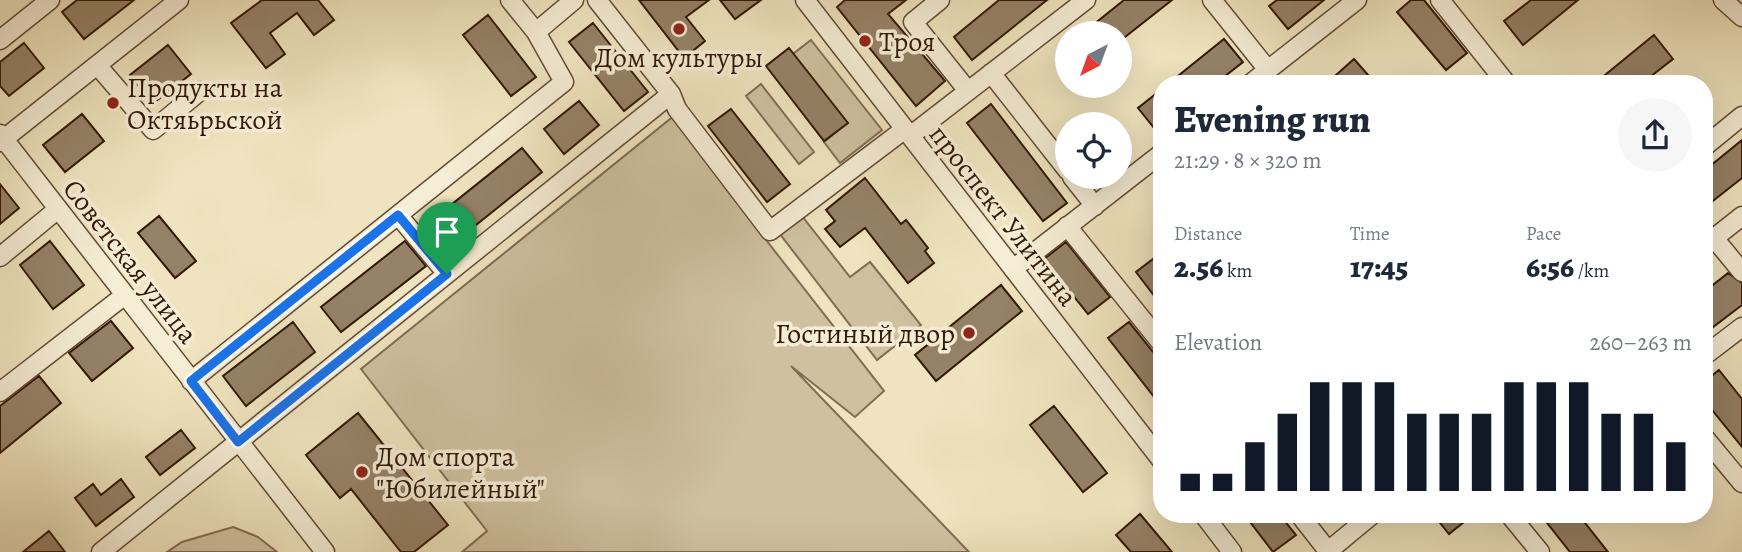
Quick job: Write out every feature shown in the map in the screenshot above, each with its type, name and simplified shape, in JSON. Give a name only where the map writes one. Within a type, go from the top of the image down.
[{"type":"street","points":[[0,40],[50,0]]},
{"type":"street","points":[[1,139],[179,0]]},
{"type":"street","points":[[191,381],[564,82],[536,32],[510,0]]},
{"type":"street","points":[[536,32],[574,0]]},
{"type":"street","points":[[597,0],[671,94],[677,109],[770,232],[968,91],[1086,0]]},
{"type":"street","points":[[940,0],[913,22],[968,91]]},
{"type":"street","points":[[1212,0],[1268,70]]},
{"type":"street","points":[[1262,75],[1357,0]]},
{"type":"street","points":[[1440,0],[1500,75]]},
{"type":"street","points":[[1723,0],[1742,17]]},
{"type":"street","name":"проспект Улитина","points":[[808,1],[1153,448]]},
{"type":"street","points":[[97,65],[153,130],[200,91]]},
{"type":"street","points":[[991,74],[1055,155]]},
{"type":"street","points":[[101,552],[671,94]]},
{"type":"street","points":[[1713,140],[1742,116]]},
{"type":"street","name":"Советская улица","points":[[1,139],[325,552]]},
{"type":"street","points":[[1013,269],[1153,160]]},
{"type":"street","points":[[1082,189],[1095,206]]},
{"type":"street","points":[[0,257],[58,209]]},
{"type":"street","points":[[398,215],[447,274]]},
{"type":"street","points":[[1713,239],[1742,216]]},
{"type":"street","points":[[1067,226],[1153,333]]},
{"type":"street","points":[[1713,246],[1742,272]]},
{"type":"street","points":[[0,392],[125,295]]},
{"type":"street","points":[[1713,349],[1742,327]]},
{"type":"street","points":[[1713,448],[1742,483]]},
{"type":"street","points":[[1210,523],[1232,552]]},
{"type":"street","points":[[1306,523],[1327,552],[1362,523]]},
{"type":"street","points":[[1516,523],[1540,552]]},
{"type":"shaded area","points":[[811,40],[882,130],[840,163],[824,142],[847,123],[793,54]]},
{"type":"shaded area","points":[[761,84],[814,152],[799,164],[746,96]]},
{"type":"shaded area","points":[[675,115],[763,236],[884,391],[855,417],[791,366],[969,552],[462,552],[487,531],[361,369]]},
{"type":"shaded area","points":[[798,211],[850,277],[870,262],[921,325],[877,360],[776,229]]},
{"type":"shaded area","points":[[233,527],[258,537],[277,552],[167,552],[182,542]]},
{"type":"building","points":[[77,0],[134,0],[84,39],[62,12]]},
{"type":"building","points":[[262,0],[318,0],[334,20],[314,35],[297,13],[270,33],[285,54],[266,68],[231,23]]},
{"type":"building","name":"Дом культуры","points":[[639,0],[709,0],[686,17],[705,41],[684,58]]},
{"type":"building","name":"Дом культуры","points":[[720,0],[761,0],[735,19]]},
{"type":"building","points":[[845,0],[906,0],[888,14],[945,81],[916,106],[837,7]]},
{"type":"building","points":[[999,0],[1047,0],[972,60],[954,37]]},
{"type":"building","points":[[1124,0],[1172,0],[1132,32],[1132,21],[1098,21]]},
{"type":"building","points":[[1277,0],[1324,0],[1288,29],[1269,6]]},
{"type":"building","points":[[1411,0],[1424,0],[1467,53],[1446,70],[1397,12]]},
{"type":"building","points":[[1531,0],[1578,0],[1523,45],[1504,21]]},
{"type":"building","points":[[488,15],[536,77],[511,96],[463,35]]},
{"type":"building","points":[[593,23],[648,92],[624,111],[569,42]]},
{"type":"building","points":[[1654,35],[1673,59],[1653,75],[1605,75]]},
{"type":"building","points":[[1224,39],[1243,62],[1226,75],[1179,75]]},
{"type":"building","points":[[24,43],[44,68],[9,96],[0,86],[0,62]]},
{"type":"building","points":[[168,45],[191,74],[152,104],[130,75]]},
{"type":"building","points":[[789,48],[848,123],[824,141],[766,66]]},
{"type":"building","points":[[1354,59],[1368,75],[1336,75]]},
{"type":"building","points":[[1153,96],[1153,127],[1138,108]]},
{"type":"building","points":[[579,101],[599,125],[564,154],[544,129]]},
{"type":"building","points":[[991,104],[1067,203],[1043,221],[967,123]]},
{"type":"building","points":[[731,109],[790,184],[767,202],[708,126]]},
{"type":"building","points":[[82,114],[104,141],[65,172],[43,145]]},
{"type":"building","points":[[1742,140],[1742,178],[1713,201],[1713,164]]},
{"type":"building","points":[[522,148],[542,172],[456,241],[436,217]]},
{"type":"building","points":[[865,178],[901,224],[906,220],[928,248],[925,251],[934,263],[908,283],[865,228],[840,247],[825,229],[835,221],[826,210]]},
{"type":"building","points":[[0,184],[19,208],[0,224]]},
{"type":"building","points":[[159,216],[196,261],[175,278],[138,233]]},
{"type":"building","points":[[50,241],[84,285],[53,309],[20,265]]},
{"type":"building","points":[[405,241],[426,266],[341,332],[321,307]]},
{"type":"building","points":[[1066,242],[1110,297],[1088,314],[1044,259]]},
{"type":"building","points":[[1153,259],[1153,294],[1136,272]]},
{"type":"building","points":[[1728,273],[1742,283],[1742,305],[1713,327],[1713,285]]},
{"type":"building","name":"Гостиный двор","points":[[1001,285],[1022,311],[936,381],[915,355]]},
{"type":"building","points":[[111,321],[133,348],[92,381],[69,353]]},
{"type":"building","points":[[293,322],[315,352],[246,406],[223,376]]},
{"type":"building","points":[[1129,322],[1153,352],[1153,396],[1108,338]]},
{"type":"building","points":[[1719,370],[1742,399],[1742,447],[1713,411],[1713,375]]},
{"type":"building","points":[[39,376],[61,403],[0,453],[0,406]]},
{"type":"building","points":[[1054,406],[1107,473],[1083,492],[1030,425]]},
{"type":"building","name":"Дом спорта \"Юбилейный\"","points":[[358,413],[448,525],[414,552],[401,552],[351,489],[340,498],[306,455]]},
{"type":"building","points":[[181,430],[195,448],[160,475],[146,457]]},
{"type":"building","points":[[121,479],[134,497],[96,526],[75,498],[93,484],[101,495]]},
{"type":"building","points":[[1140,514],[1172,552],[1131,552],[1116,535]]},
{"type":"building","points":[[1251,523],[1286,523],[1296,535],[1273,552]]},
{"type":"building","points":[[1440,523],[1463,523],[1449,534]]},
{"type":"building","points":[[1547,523],[1585,523],[1608,552],[1570,552]]},
{"type":"building","points":[[49,531],[65,552],[23,552]]},
{"type":"place","name":"Дом культуры","points":[[679,29]]},
{"type":"place","name":"Троя","points":[[865,41]]},
{"type":"place","name":"Продукты на Октяьрьской","points":[[113,103]]},
{"type":"place","name":"Гостиный двор","points":[[969,333]]},
{"type":"place","name":"Дом спорта \"Юбилейный\"","points":[[362,472]]},
{"type":"route","points":[[398,215],[447,274],[238,442],[191,381],[398,215]]}]
